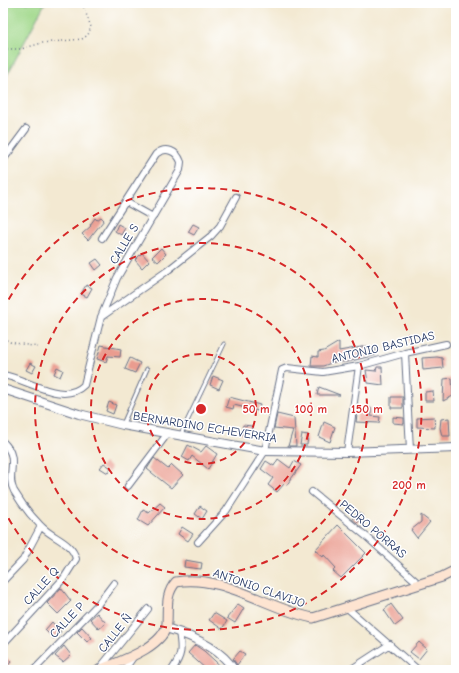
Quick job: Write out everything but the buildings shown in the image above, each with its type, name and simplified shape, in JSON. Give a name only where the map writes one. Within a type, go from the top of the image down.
[{"type":"main road","name":"ANTONIO CLAVIJO","points":[[166,628],[169,592],[176,582],[184,580],[208,583],[235,590],[296,615],[313,618],[420,584],[456,570]]},
{"type":"main road","points":[[99,670],[135,655],[155,641],[166,628]]},
{"type":"street","points":[[3,160],[26,129]]},
{"type":"street","name":"CALLE S","points":[[3,375],[63,394],[79,391],[84,385],[88,377],[101,317],[117,278],[180,170],[181,162],[174,152],[167,149],[161,150],[156,154],[102,238]]},
{"type":"street","points":[[101,317],[167,271],[211,236],[220,226],[236,197]]},
{"type":"street","points":[[126,202],[153,217]]},
{"type":"street","name":"ANTONIO BASTIDAS","points":[[265,451],[282,370],[287,368],[323,372],[359,366],[405,352],[446,344]]},
{"type":"street","points":[[405,352],[410,450]]},
{"type":"street","points":[[347,452],[359,366]]},
{"type":"street","name":"BERNARDINO ECHEVERRIA","points":[[3,388],[79,414],[123,425],[265,451],[347,452],[456,448]]},
{"type":"street","points":[[128,486],[168,433]]},
{"type":"street","points":[[3,442],[10,450],[13,459],[12,478],[14,492],[41,526],[23,560],[3,581]]},
{"type":"street","points":[[198,542],[226,511],[265,451]]},
{"type":"street","name":"PEDRO PORRAS","points":[[312,492],[367,537],[420,584]]},
{"type":"street","name":"CALLE Q","points":[[3,644],[64,578],[76,559],[71,548],[41,526]]},
{"type":"street","name":"CALLE P","points":[[34,670],[98,604],[114,583]]},
{"type":"street","points":[[346,607],[418,670]]},
{"type":"street","name":"CALLE Ñ","points":[[99,670],[148,609]]},
{"type":"street","points":[[166,628],[198,641],[220,655],[234,670]]},
{"type":"street","points":[[172,670],[181,657],[179,632]]},
{"type":"street","points":[[350,670],[390,644]]},
{"type":"street","points":[[124,670],[135,655]]},
{"type":"lane","points":[[180,435],[224,344]]},
{"type":"lane","points":[[123,425],[147,369]]},
{"type":"path","points":[[3,50],[21,49],[42,43],[82,39],[88,35],[91,27],[82,3]]},
{"type":"path","points":[[3,338],[10,342],[38,347]]},
{"type":"green space","points":[[3,3],[45,3],[3,83]]}]
